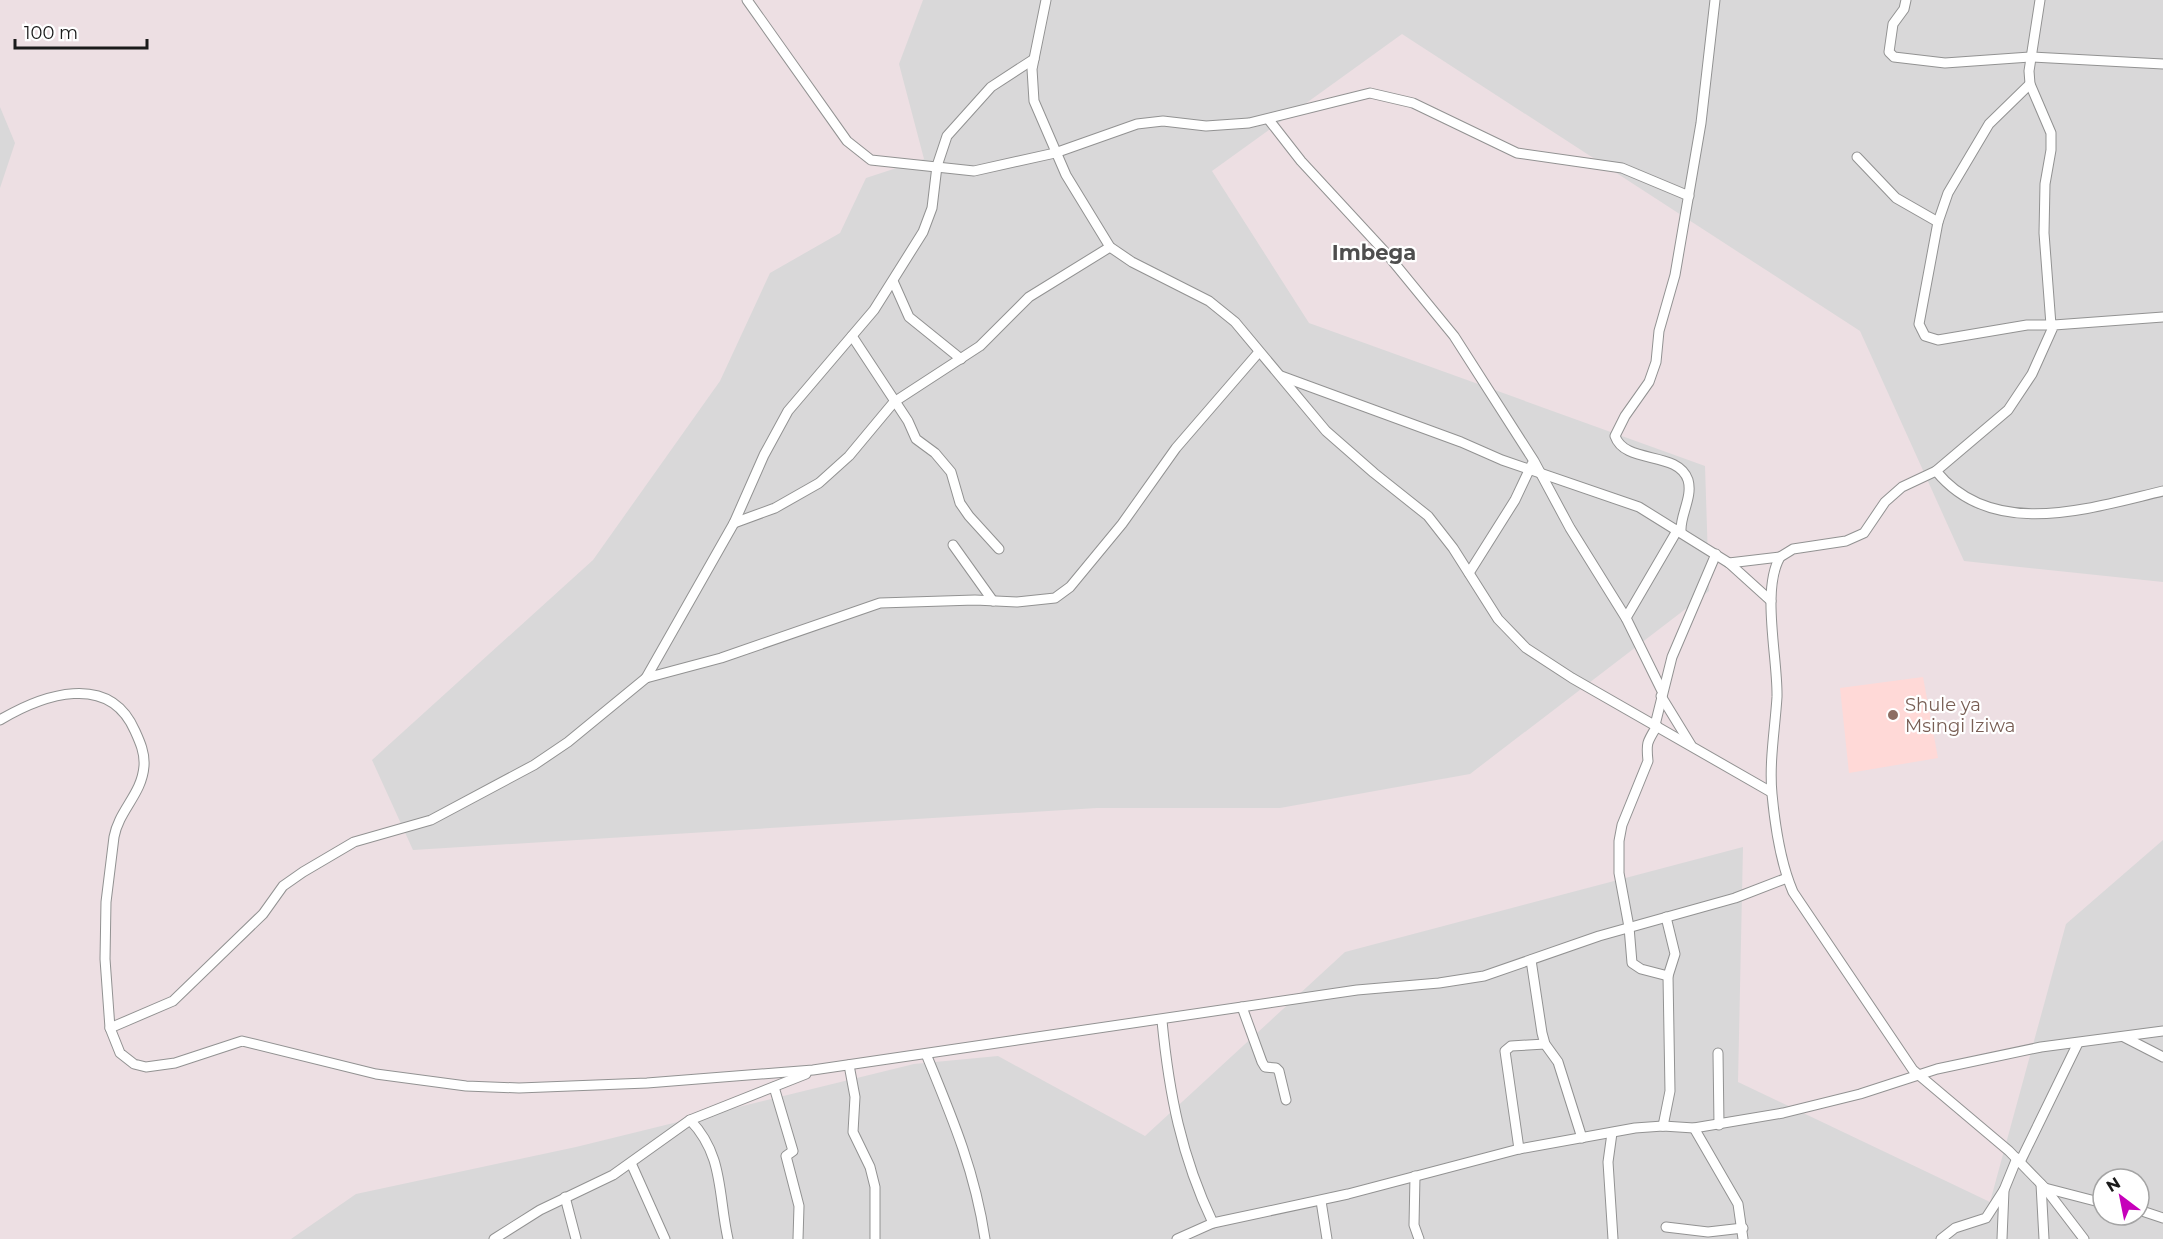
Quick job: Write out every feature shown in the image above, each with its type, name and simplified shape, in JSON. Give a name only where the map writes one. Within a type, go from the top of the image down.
[{"type":"street","points":[[747,0],[855,150],[872,160],[974,171],[1055,153],[1150,122],[1206,126],[1269,120],[1357,94],[1384,94],[1413,104],[1517,153],[1623,168],[1689,196]]},
{"type":"street","points":[[1046,0],[1031,81],[1034,100],[1055,153],[1082,205],[1110,247],[1132,262],[1209,301],[1234,322],[1326,431],[1428,516],[1469,573],[1498,619],[1526,648],[1772,792]]},
{"type":"street","points":[[1626,618],[1680,530],[1689,490],[1685,475],[1674,466],[1625,448],[1615,436],[1619,426],[1653,374],[1659,331],[1669,304],[1689,196],[1712,48],[1715,0]]},
{"type":"street","points":[[1906,0],[1904,9],[1893,24],[1889,47],[1892,56],[1945,63],[2030,57],[2163,64]]},
{"type":"street","points":[[1729,563],[1780,557],[1793,549],[1857,537],[1864,533],[1885,502],[1902,487],[1936,471],[1994,423],[2017,400],[2032,374],[2053,325],[2044,233],[2045,184],[2051,150],[2051,133],[2030,84],[2030,57],[2040,0]]},
{"type":"street","points":[[110,1028],[173,1001],[263,914],[283,886],[296,876],[354,842],[431,820],[534,765],[568,742],[646,678],[734,523],[764,455],[788,411],[874,310],[928,219],[932,208],[936,166],[947,135],[973,105],[1006,76],[1034,59]]},
{"type":"street","points":[[2030,84],[1989,124],[1948,193],[1938,222],[1930,276],[1920,319],[1920,330],[1924,336],[1938,340],[2027,325],[2163,317]]},
{"type":"street","points":[[1269,120],[1439,317],[1478,372],[1626,618],[1661,694],[1692,747]]},
{"type":"street","points":[[1857,157],[1896,198],[1938,222]]},
{"type":"street","points":[[734,523],[775,508],[819,483],[849,456],[894,402],[980,346],[1029,297],[1110,247]]},
{"type":"street","points":[[893,281],[909,317],[961,359]]},
{"type":"street","points":[[852,336],[916,439],[935,453],[951,472],[960,503],[999,549]]},
{"type":"street","points":[[646,678],[721,658],[874,605],[1049,599],[1070,586],[1122,525],[1176,448],[1259,352]]},
{"type":"street","points":[[1276,374],[1315,390],[1532,465]]},
{"type":"street","points":[[1469,573],[1515,500],[1532,465]]},
{"type":"street","points":[[1936,471],[1947,485],[1963,498],[1993,508],[2019,513],[2055,514],[2091,509],[2163,491]]},
{"type":"street","points":[[1540,472],[1639,507],[1680,530],[1729,563],[1771,601]]},
{"type":"street","points":[[953,545],[993,601]]},
{"type":"street","points":[[1668,976],[1633,965],[1630,958],[1629,927],[1619,873],[1620,833],[1646,767],[1647,742],[1660,713],[1661,694],[1672,657],[1716,554]]},
{"type":"street","points":[[1780,557],[1774,576],[1771,601],[1777,676],[1772,792],[1787,878],[1817,930],[1917,1074],[2018,1160],[2043,1186],[2084,1239]]},
{"type":"street","points":[[0,720],[54,695],[85,694],[105,698],[123,709],[132,723],[143,750],[144,764],[137,793],[116,828],[107,892],[105,959],[110,1028],[116,1046],[126,1060],[154,1068],[242,1041],[376,1074],[466,1086],[519,1088],[647,1083],[813,1070],[1162,1021],[1356,990],[1463,981],[1629,927],[1735,898],[1787,878]]},
{"type":"street","points":[[1663,1126],[1670,1091],[1668,976],[1675,954],[1666,917]]},
{"type":"street","points":[[1531,960],[1545,1044],[1554,1053],[1558,1062],[1582,1138]]},
{"type":"street","points":[[1242,1007],[1262,1062],[1265,1067],[1276,1068],[1279,1071],[1286,1100]]},
{"type":"street","points":[[1162,1021],[1173,1111],[1191,1173],[1213,1222]]},
{"type":"street","points":[[1177,1239],[1213,1222],[1260,1211],[1321,1201],[1519,1149],[1663,1126],[1694,1128],[1719,1125],[1831,1101],[1887,1086],[1917,1074],[2042,1047],[2163,1031]]},
{"type":"street","points":[[2124,1037],[2163,1057]]},
{"type":"street","points":[[1941,1239],[1955,1228],[1986,1218],[2004,1190],[2078,1043]]},
{"type":"street","points":[[1519,1149],[1505,1051],[1511,1046],[1545,1044]]},
{"type":"street","points":[[1718,1053],[1719,1125]]},
{"type":"street","points":[[926,1054],[956,1123],[972,1173],[984,1239]]},
{"type":"street","points":[[849,1065],[855,1097],[853,1132],[870,1167],[875,1187],[875,1239]]},
{"type":"street","points":[[494,1239],[565,1197],[597,1184],[631,1163],[690,1120],[729,1102],[774,1087],[813,1070]]},
{"type":"street","points":[[774,1087],[793,1151],[786,1156],[799,1206],[798,1239]]},
{"type":"street","points":[[690,1120],[706,1138],[714,1157],[728,1239]]},
{"type":"street","points":[[1694,1128],[1732,1190],[1741,1212],[1743,1239]]},
{"type":"street","points":[[1612,1133],[1608,1162],[1613,1239]]},
{"type":"street","points":[[631,1163],[665,1239]]},
{"type":"street","points":[[1414,1176],[1414,1224],[1419,1239]]},
{"type":"street","points":[[2043,1186],[2091,1200]]},
{"type":"street","points":[[2043,1186],[2044,1239]]},
{"type":"street","points":[[2002,1239],[2004,1190]]},
{"type":"street","points":[[565,1197],[576,1239]]},
{"type":"street","points":[[1321,1201],[1327,1239]]},
{"type":"street","points":[[1666,1227],[1708,1232],[1743,1228]]},
{"type":"shaded area","points":[[923,0],[2163,0],[2163,582],[1964,561],[1860,331],[1402,34],[1212,171],[1309,323],[1705,466],[1709,591],[1470,774],[1280,808],[1097,808],[413,850],[372,760],[593,560],[720,381],[770,273],[840,233],[866,178],[924,159],[899,64]]},
{"type":"shaded area","points":[[0,107],[15,143],[0,188]]},
{"type":"shaded area","points":[[1923,677],[1938,758],[1849,773],[1840,688]]},
{"type":"shaded area","points":[[2163,840],[2163,1239],[291,1239],[356,1194],[576,1147],[914,1064],[998,1056],[1145,1136],[1345,952],[1743,847],[1738,1082],[1990,1202],[2066,924]]},
{"type":"place","name":"Shule ya Msingi Iziwa","points":[[1893,715]]},
{"type":"district","name":"Imbega","points":[[1374,252]]}]
